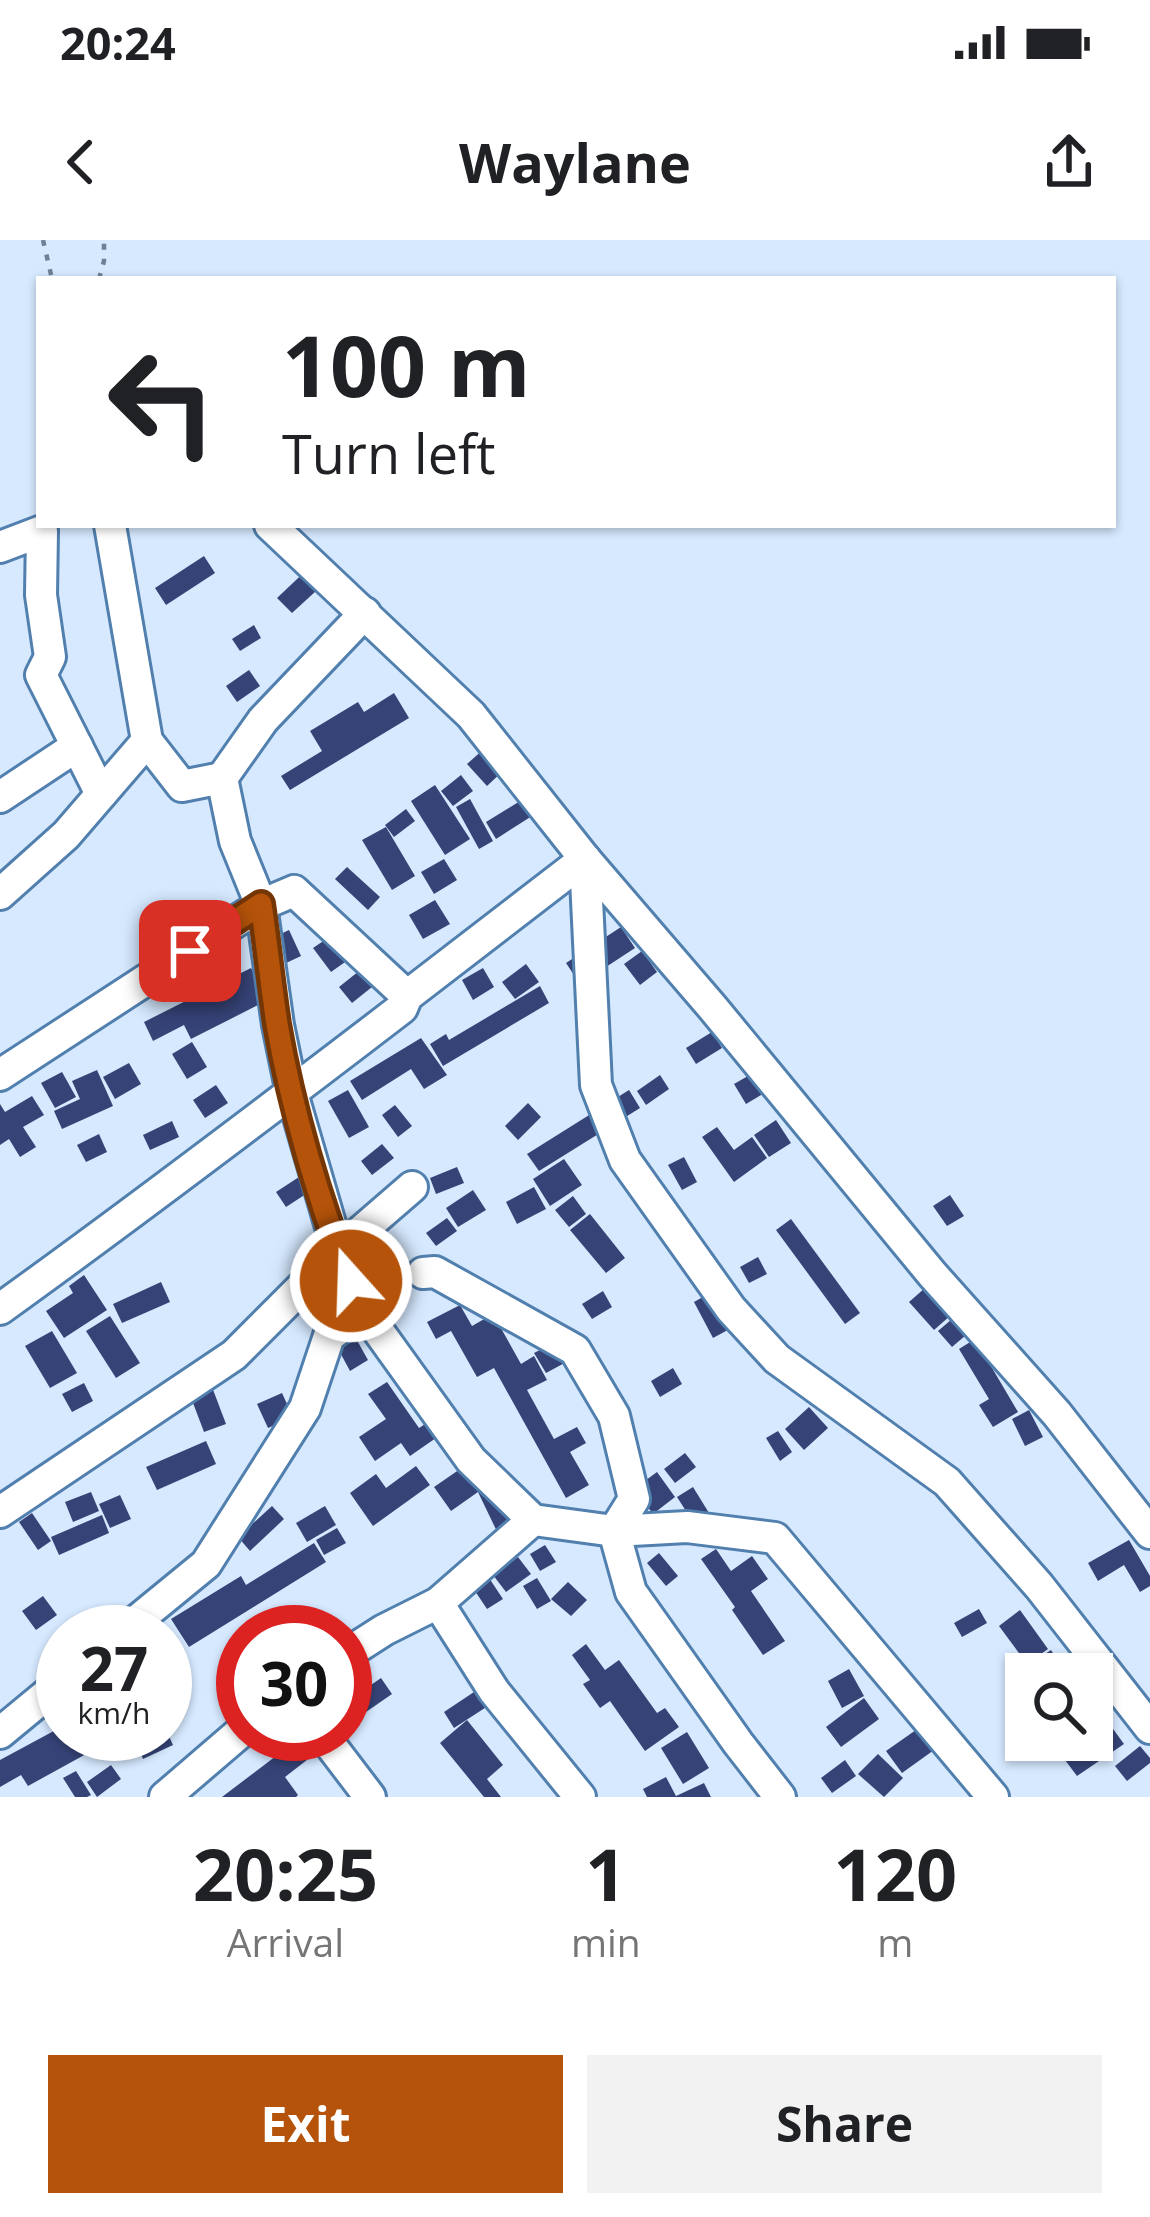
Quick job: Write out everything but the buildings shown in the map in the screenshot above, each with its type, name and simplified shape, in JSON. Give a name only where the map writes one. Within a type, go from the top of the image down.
[{"type":"street","points":[[111,528],[147,741],[182,786],[222,778],[263,721],[365,613]]},
{"type":"street","points":[[273,528],[471,715],[585,859],[932,1274],[1057,1414],[1150,1533]]},
{"type":"street","points":[[0,547],[42,531],[41,595],[50,657],[40,675],[101,794]]},
{"type":"street","points":[[0,894],[66,836],[147,741]]},
{"type":"street","points":[[0,797],[77,746]]},
{"type":"street","points":[[222,778],[235,841],[261,904],[292,1093],[338,1251],[364,1311],[472,1460],[533,1520],[614,1531],[687,1527],[776,1538],[993,1797]]},
{"type":"street","points":[[0,1309],[292,1093],[401,1008],[407,996],[585,859]]},
{"type":"street","points":[[585,859],[596,1085],[626,1160],[731,1309],[777,1359],[947,1482],[1039,1586],[1150,1728]]},
{"type":"street","points":[[0,1075],[261,904],[294,891],[407,996]]},
{"type":"street","points":[[0,1513],[234,1354],[338,1251],[412,1187]]},
{"type":"street","points":[[423,1273],[435,1272],[575,1350],[614,1416],[634,1499],[614,1531],[632,1592],[780,1797]]},
{"type":"street","points":[[156,1605],[206,1564],[305,1408],[329,1336],[364,1311]]},
{"type":"street","points":[[372,1638],[438,1603],[533,1520]]},
{"type":"street","points":[[438,1603],[494,1691],[580,1797]]},
{"type":"street","points":[[0,1733],[36,1704]]},
{"type":"street","points":[[165,1797],[216,1753]]},
{"type":"street","points":[[343,1761],[370,1797]]},
{"type":"path","points":[[43,240],[51,276]]},
{"type":"path","points":[[101,276],[104,240]]},
{"type":"route","points":[[190,951],[261,904],[292,1093],[351,1281]]}]
